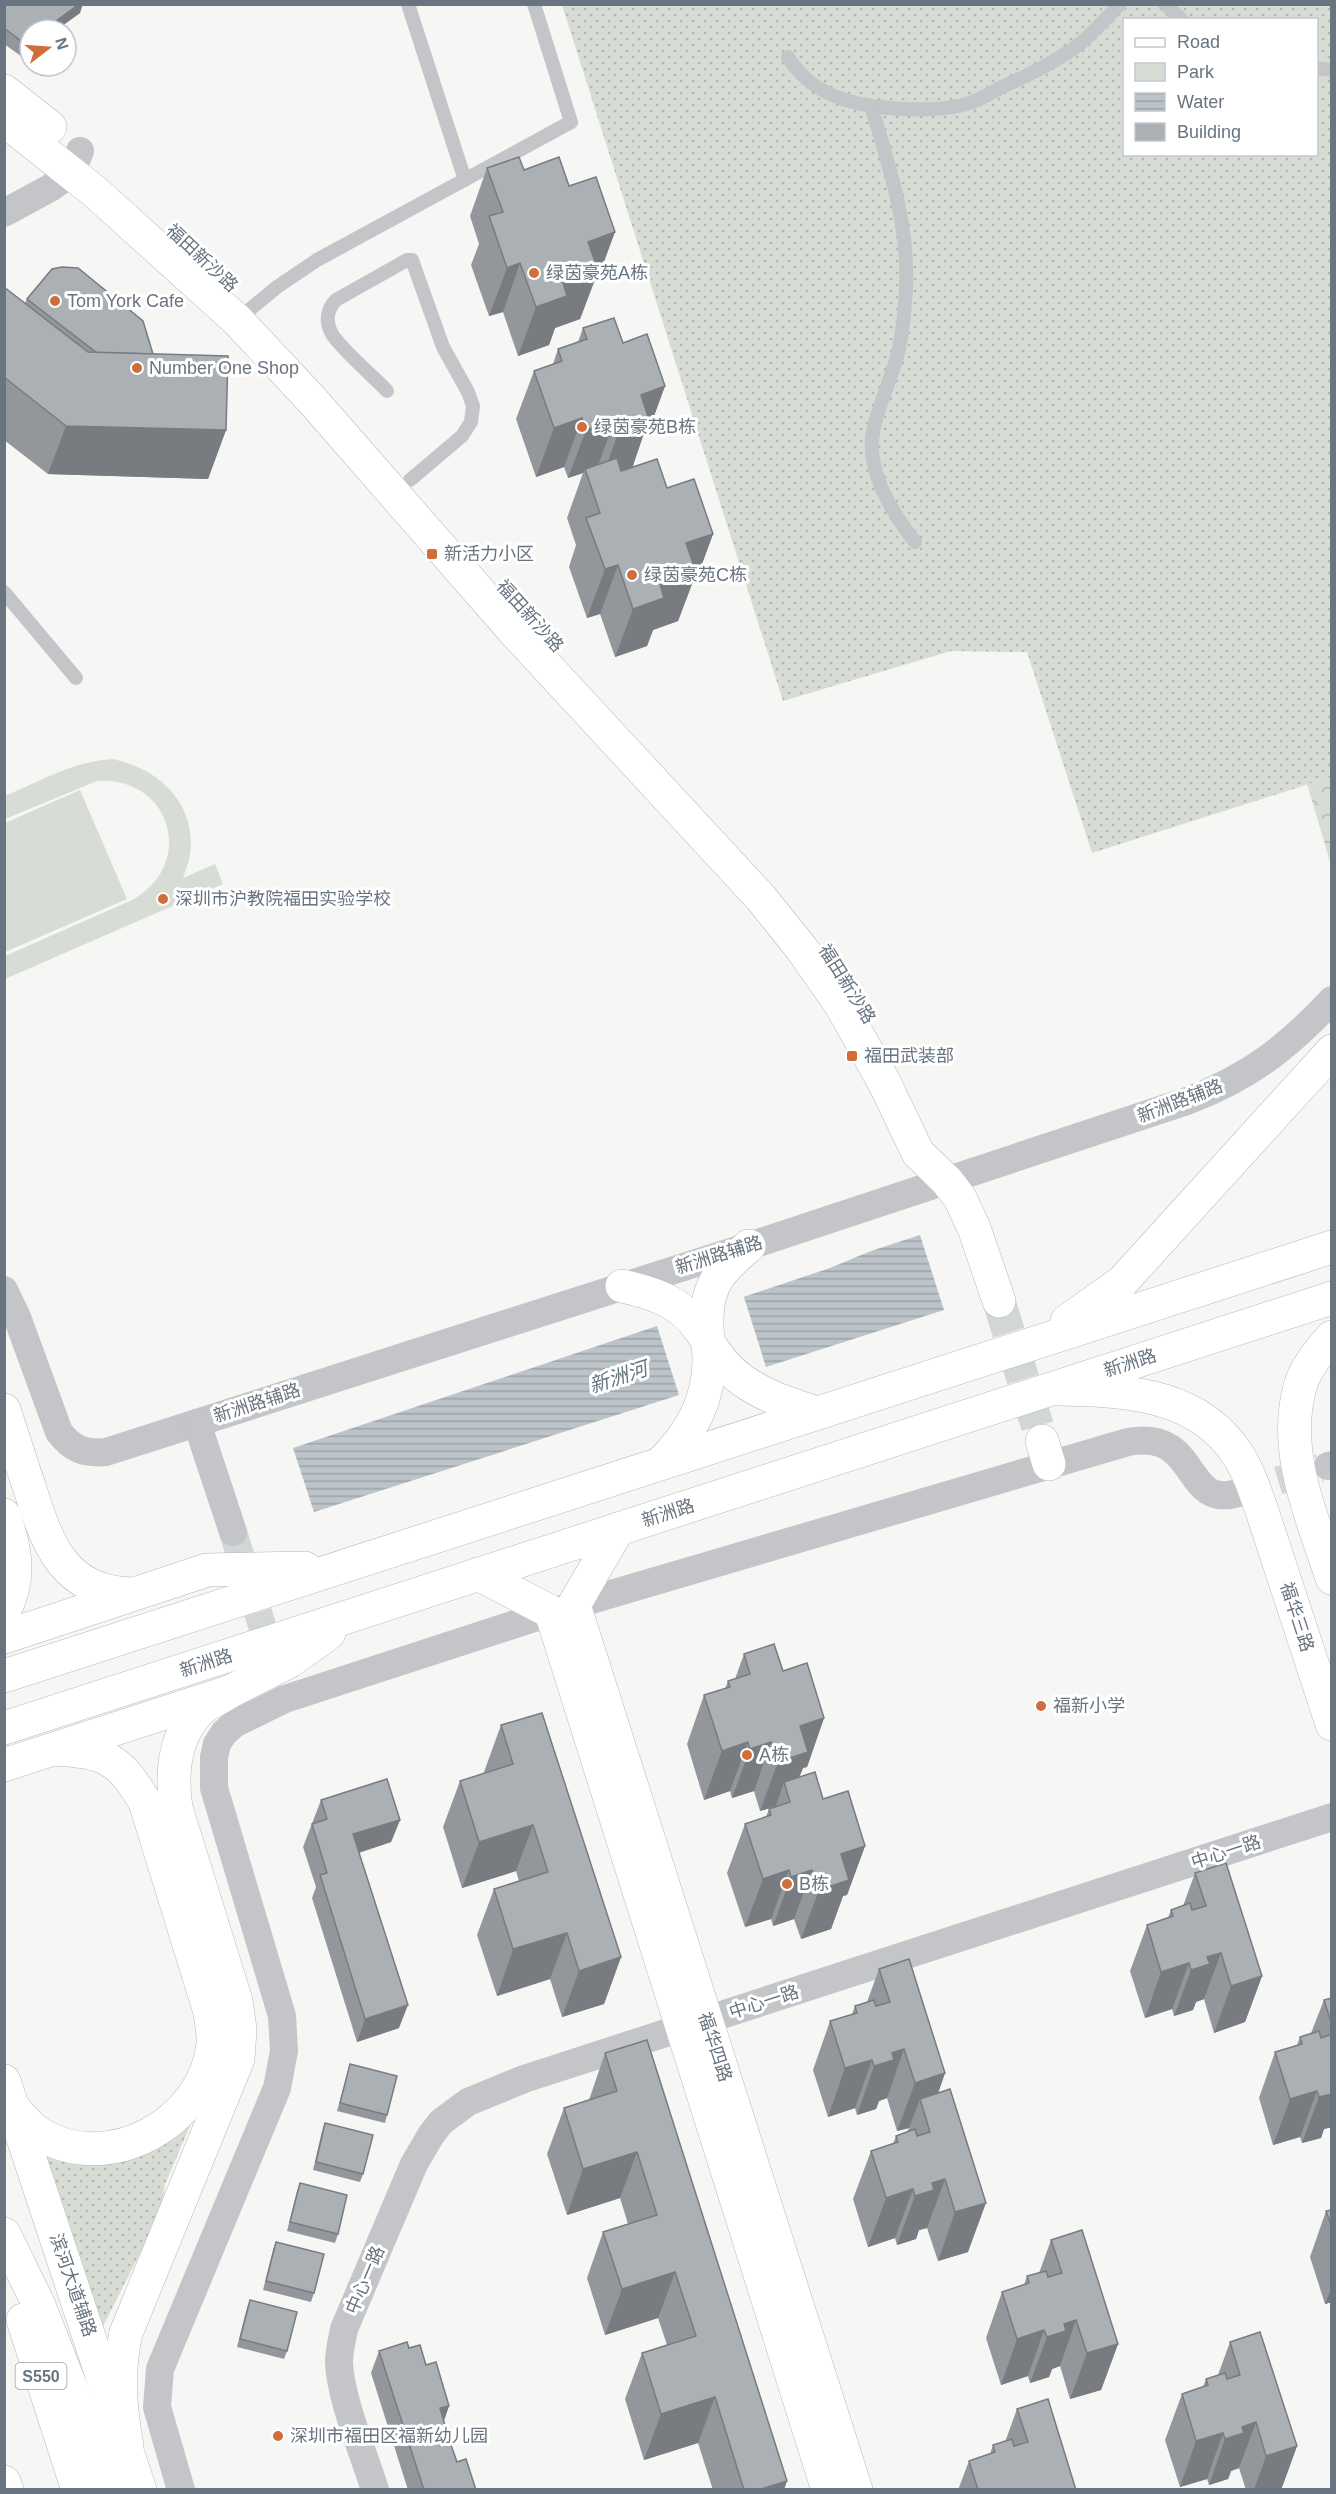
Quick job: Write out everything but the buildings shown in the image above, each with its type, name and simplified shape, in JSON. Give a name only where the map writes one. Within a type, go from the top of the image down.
[{"type":"main road","name":"福田新沙路","points":[[4,91],[70,161]]},
{"type":"main road","name":"福田新沙路","points":[[4,120],[70,161],[181,237],[245,313],[312,400],[513,630],[760,898],[802,949],[841,1005],[885,1084],[918,1153],[947,1181],[960,1198],[999,1301]]},
{"type":"main road","name":"福田新沙路","points":[[245,313],[325,383],[528,615],[774,883],[818,938],[855,993],[938,1147],[947,1181]]},
{"type":"main road","points":[[1024,1347],[1079,1315],[1122,1282],[1332,1052]]},
{"type":"main road","points":[[659,1464],[677,1448],[700,1410],[709,1358],[707,1341],[711,1291],[719,1276],[749,1246]]},
{"type":"main road","points":[[4,1676],[1332,1247]]},
{"type":"main road","points":[[622,1286],[644,1290],[674,1303],[688,1314],[717,1356],[741,1380],[769,1396],[818,1413]]},
{"type":"main road","name":"新洲路","points":[[4,1728],[1332,1298]]},
{"type":"main road","points":[[1332,1337],[1316,1355],[1300,1385],[1294,1418],[1294,1451],[1332,1578]]},
{"type":"main road","name":"福华三路","points":[[1049,1389],[1132,1393],[1183,1408],[1205,1421],[1230,1444],[1249,1476],[1250,1502],[1332,1724]]},
{"type":"main road","points":[[4,1410],[43,1530],[56,1555],[72,1574],[92,1586],[112,1594],[134,1594]]},
{"type":"main road","points":[[4,1515],[16,1565],[14,1587],[4,1611]]},
{"type":"main road","points":[[478,1574],[562,1609],[618,1529]]},
{"type":"main road","points":[[4,1637],[207,1570],[340,1568]]},
{"type":"main road","name":"福华四路","points":[[562,1609],[694,2025],[828,2490]]},
{"type":"main road","points":[[127,2446],[119,2385],[126,2333],[238,2059],[240,2029],[236,2001],[176,1808],[172,1781],[176,1754],[186,1730],[201,1709],[290,1661],[355,1614]]},
{"type":"main road","points":[[4,1766],[229,1692]]},
{"type":"main road","points":[[9,2095],[39,2134],[66,2145],[94,2149],[118,2148],[143,2138],[168,2122],[188,2103],[205,2074],[213,2044],[210,2012],[145,1802],[129,1776],[109,1758],[84,1751],[54,1749]]},
{"type":"main road","name":"福华四路","points":[[694,2025],[856,2490]]},
{"type":"main road","name":"滨河大道辅路","points":[[9,2095],[140,2490]]},
{"type":"main road","points":[[4,2234],[38,2303],[111,2490]]},
{"type":"main road","name":"S550","points":[[4,2263],[78,2490]]},
{"type":"main road","points":[[4,2482],[7,2490]]},
{"type":"street","points":[[4,193],[70,161]]},
{"type":"street","points":[[4,213],[50,188],[70,161]]},
{"type":"street","name":"新洲路辅路","points":[[4,1290],[17,1317],[52,1418],[68,1444],[93,1453],[106,1452],[749,1246],[1210,1092],[1252,1071],[1274,1056],[1332,1000]]},
{"type":"street","points":[[197,1423],[233,1532]]},
{"type":"street","points":[[181,2490],[157,2407],[160,2369],[277,2088],[284,2051],[284,2032],[277,1996],[218,1805],[212,1772],[217,1744],[224,1733],[234,1724],[283,1693],[562,1609],[1046,1452],[1150,1440],[1170,1447],[1179,1454],[1201,1487],[1221,1496],[1250,1502]]},
{"type":"street","name":"中心一路","points":[[375,2490],[342,2384],[340,2346],[344,2329],[422,2148],[448,2117],[482,2094],[1332,1817]]},
{"type":"lane","points":[[408,4],[465,180]]},
{"type":"lane","points":[[245,313],[277,287],[317,260],[571,123],[534,4]]},
{"type":"lane","points":[[788,57],[796,70],[814,86],[838,98],[871,106],[917,110],[966,105],[1029,74],[1077,46],[1119,4]]},
{"type":"lane","points":[[1165,4],[1180,18]]},
{"type":"lane","points":[[871,106],[895,186],[903,234],[906,288],[898,353],[880,407],[872,441],[872,453],[889,506],[915,542]]},
{"type":"lane","points":[[387,391],[332,334],[327,315],[330,305],[336,300],[407,260],[412,260],[446,354],[468,392],[473,406],[471,422],[462,436],[410,480]]},
{"type":"lane","points":[[4,592],[76,678]]},
{"type":"green space","points":[[562,5],[1331,5],[1331,777],[1092,853],[1027,652],[951,651],[783,701]]},
{"type":"green space","points":[[113,759],[130,764],[161,781],[182,807],[189,823],[191,841],[189,860],[183,878],[215,864],[223,884],[5,979],[5,956],[132,900],[152,884],[164,866],[169,845],[167,825],[158,807],[143,792],[122,783],[97,781],[5,819],[5,796],[71,768]]},
{"type":"green space","points":[[1332,777],[1331,865],[1307,784]]},
{"type":"green space","points":[[80,790],[127,899],[5,952],[5,823]]},
{"type":"green space","points":[[202,2098],[165,2184],[163,2201],[154,2226],[99,2334],[41,2153],[62,2159]]},
{"type":"water","name":"新洲河","points":[[920,1235],[944,1310],[314,1512],[293,1448],[830,1268],[871,1251]]},
{"type":"pier","points":[[743,1294],[767,1370],[680,1398],[656,1323]]},
{"type":"tunnel","points":[[999,1301],[1042,1441]]},
{"type":"tunnel","points":[[1238,1493],[1320,1468]]},
{"type":"tunnel","points":[[233,1532],[274,1664]]},
{"type":"place","name":"绿茵豪苑A栋","points":[[534,273]]},
{"type":"place","name":"Tom York Cafe","points":[[55,301]]},
{"type":"place","name":"Number One Shop","points":[[137,368]]},
{"type":"place","name":"绿茵豪苑B栋","points":[[582,427]]},
{"type":"place","name":"新活力小区","points":[[432,554]]},
{"type":"place","name":"绿茵豪苑C栋","points":[[632,575]]},
{"type":"place","name":"深圳市沪教院福田实验学校","points":[[163,899]]},
{"type":"place","name":"福田武装部","points":[[852,1056]]},
{"type":"place","name":"福新小学","points":[[1041,1706]]},
{"type":"place","name":"A栋","points":[[747,1755]]},
{"type":"place","name":"B栋","points":[[787,1884]]},
{"type":"place","name":"深圳市福田区福新幼儿园","points":[[278,2436]]}]
